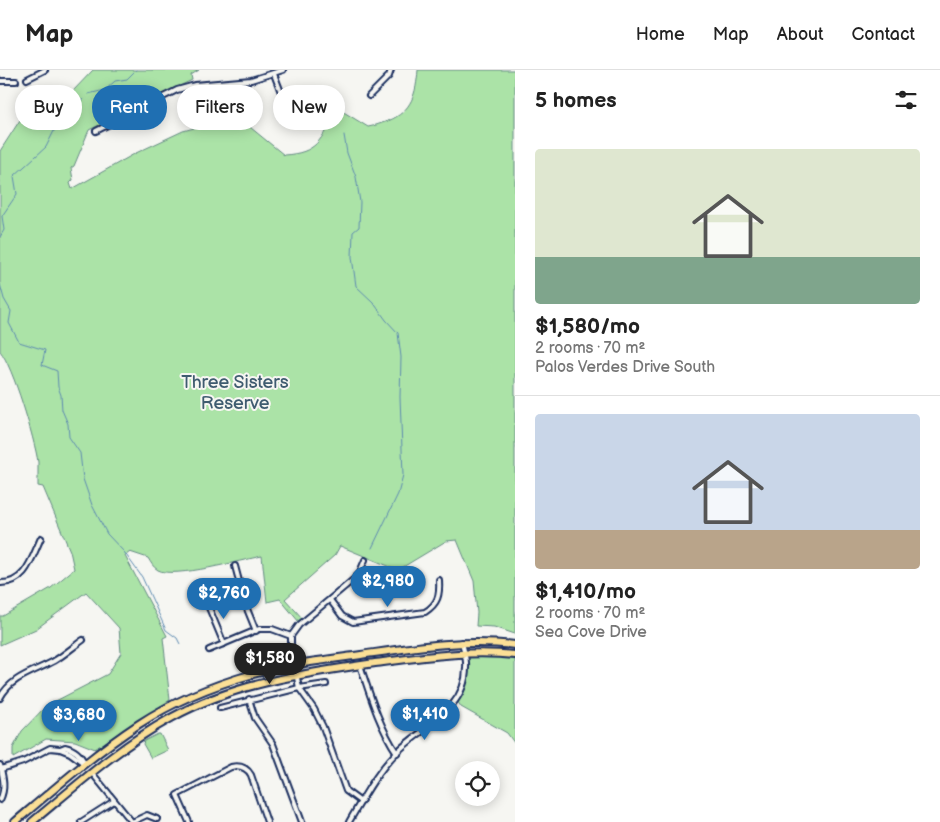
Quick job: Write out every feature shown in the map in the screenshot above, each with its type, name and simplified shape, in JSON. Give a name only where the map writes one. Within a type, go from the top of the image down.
[{"type":"main road","points":[[15,822],[85,764],[140,723],[177,703],[222,684],[254,674],[295,665],[434,644],[462,642],[515,645]]},
{"type":"main road","points":[[32,822],[134,740],[193,707],[215,698],[268,681],[360,665],[464,652],[492,652],[515,655]]},
{"type":"main road","points":[[159,725],[157,721],[158,716],[177,703]]},
{"type":"main road","points":[[85,764],[92,773]]},
{"type":"street","points":[[27,79],[45,70]]},
{"type":"street","points":[[96,131],[177,90],[195,85],[252,80],[283,70]]},
{"type":"street","points":[[369,96],[389,76],[391,70]]},
{"type":"street","points":[[274,74],[278,85]]},
{"type":"street","points":[[0,81],[16,81]]},
{"type":"street","points":[[0,583],[13,582],[23,575],[41,538]]},
{"type":"street","points":[[361,802],[346,791],[323,727],[314,709],[299,688],[291,647],[291,636],[299,625],[359,574],[365,560]]},
{"type":"street","points":[[235,566],[245,604],[256,631]]},
{"type":"street","points":[[330,600],[342,616],[353,622],[425,612],[437,601],[440,594],[439,580]]},
{"type":"street","points":[[207,603],[224,644]]},
{"type":"street","points":[[209,650],[256,631],[272,629],[291,636]]},
{"type":"street","points":[[0,698],[6,689],[18,678],[56,660],[82,640]]},
{"type":"street","points":[[349,822],[375,779],[397,753],[448,710],[459,698],[465,680],[466,662],[462,642]]},
{"type":"street","points":[[360,665],[383,729],[397,753]]},
{"type":"street","points":[[220,708],[249,699],[326,684]]},
{"type":"street","points":[[249,699],[255,718],[273,744],[302,822]]},
{"type":"street","points":[[0,800],[4,790],[1,767],[23,762],[50,748],[60,749],[65,747],[75,751],[85,764]]},
{"type":"street","points":[[189,822],[177,795],[231,767],[244,768],[248,771],[255,783],[267,822]]},
{"type":"street","points":[[92,773],[132,822],[147,815],[157,819]]},
{"type":"street","points":[[81,822],[114,801]]},
{"type":"green space","name":"Three Sisters Reserve","points":[[93,70],[199,70],[191,75],[192,80],[177,85],[177,87],[167,92],[167,85],[92,85],[92,129],[89,130],[74,166],[71,168],[73,180],[70,183],[72,189],[136,153],[187,130],[254,130],[284,155],[295,154],[311,148],[326,130],[345,130],[345,113],[368,127],[396,117],[408,107],[411,101],[416,87],[418,70],[515,70],[515,634],[494,627],[476,626],[477,613],[474,581],[457,540],[446,541],[398,570],[340,546],[335,555],[285,599],[303,619],[299,622],[280,599],[267,602],[262,556],[193,571],[166,572],[156,569],[148,558],[130,552],[125,556],[167,636],[163,638],[170,700],[95,749],[75,741],[46,739],[13,758],[13,748],[22,731],[46,706],[108,674],[121,653],[119,628],[86,592],[36,629],[0,645],[0,616],[51,588],[74,569],[70,551],[43,487],[38,486],[38,462],[28,422],[17,387],[0,351],[0,151],[15,128],[15,130],[82,130],[82,85],[79,85]]},
{"type":"green space","points":[[471,655],[515,659],[515,744],[507,733],[461,707],[458,702],[466,687],[468,658]]},
{"type":"green space","points":[[160,734],[168,750],[151,758],[143,744],[144,741]]},
{"type":"waterway","points":[[0,237],[4,230],[2,216],[17,194],[14,176],[46,147],[57,125],[88,94],[105,90],[115,81],[127,79],[136,70]]},
{"type":"waterway","points":[[344,135],[347,153],[356,177],[360,202],[359,227],[353,232],[352,257],[356,286],[373,302],[398,333],[401,357],[400,397],[403,475],[398,494],[372,548]]},
{"type":"waterway","points":[[0,284],[4,299],[11,311],[9,323],[19,342],[45,350],[42,365],[57,371],[62,410],[68,424],[69,437],[80,453],[83,479],[92,505],[107,534],[124,552],[142,577],[166,630],[177,638],[180,644]]}]
